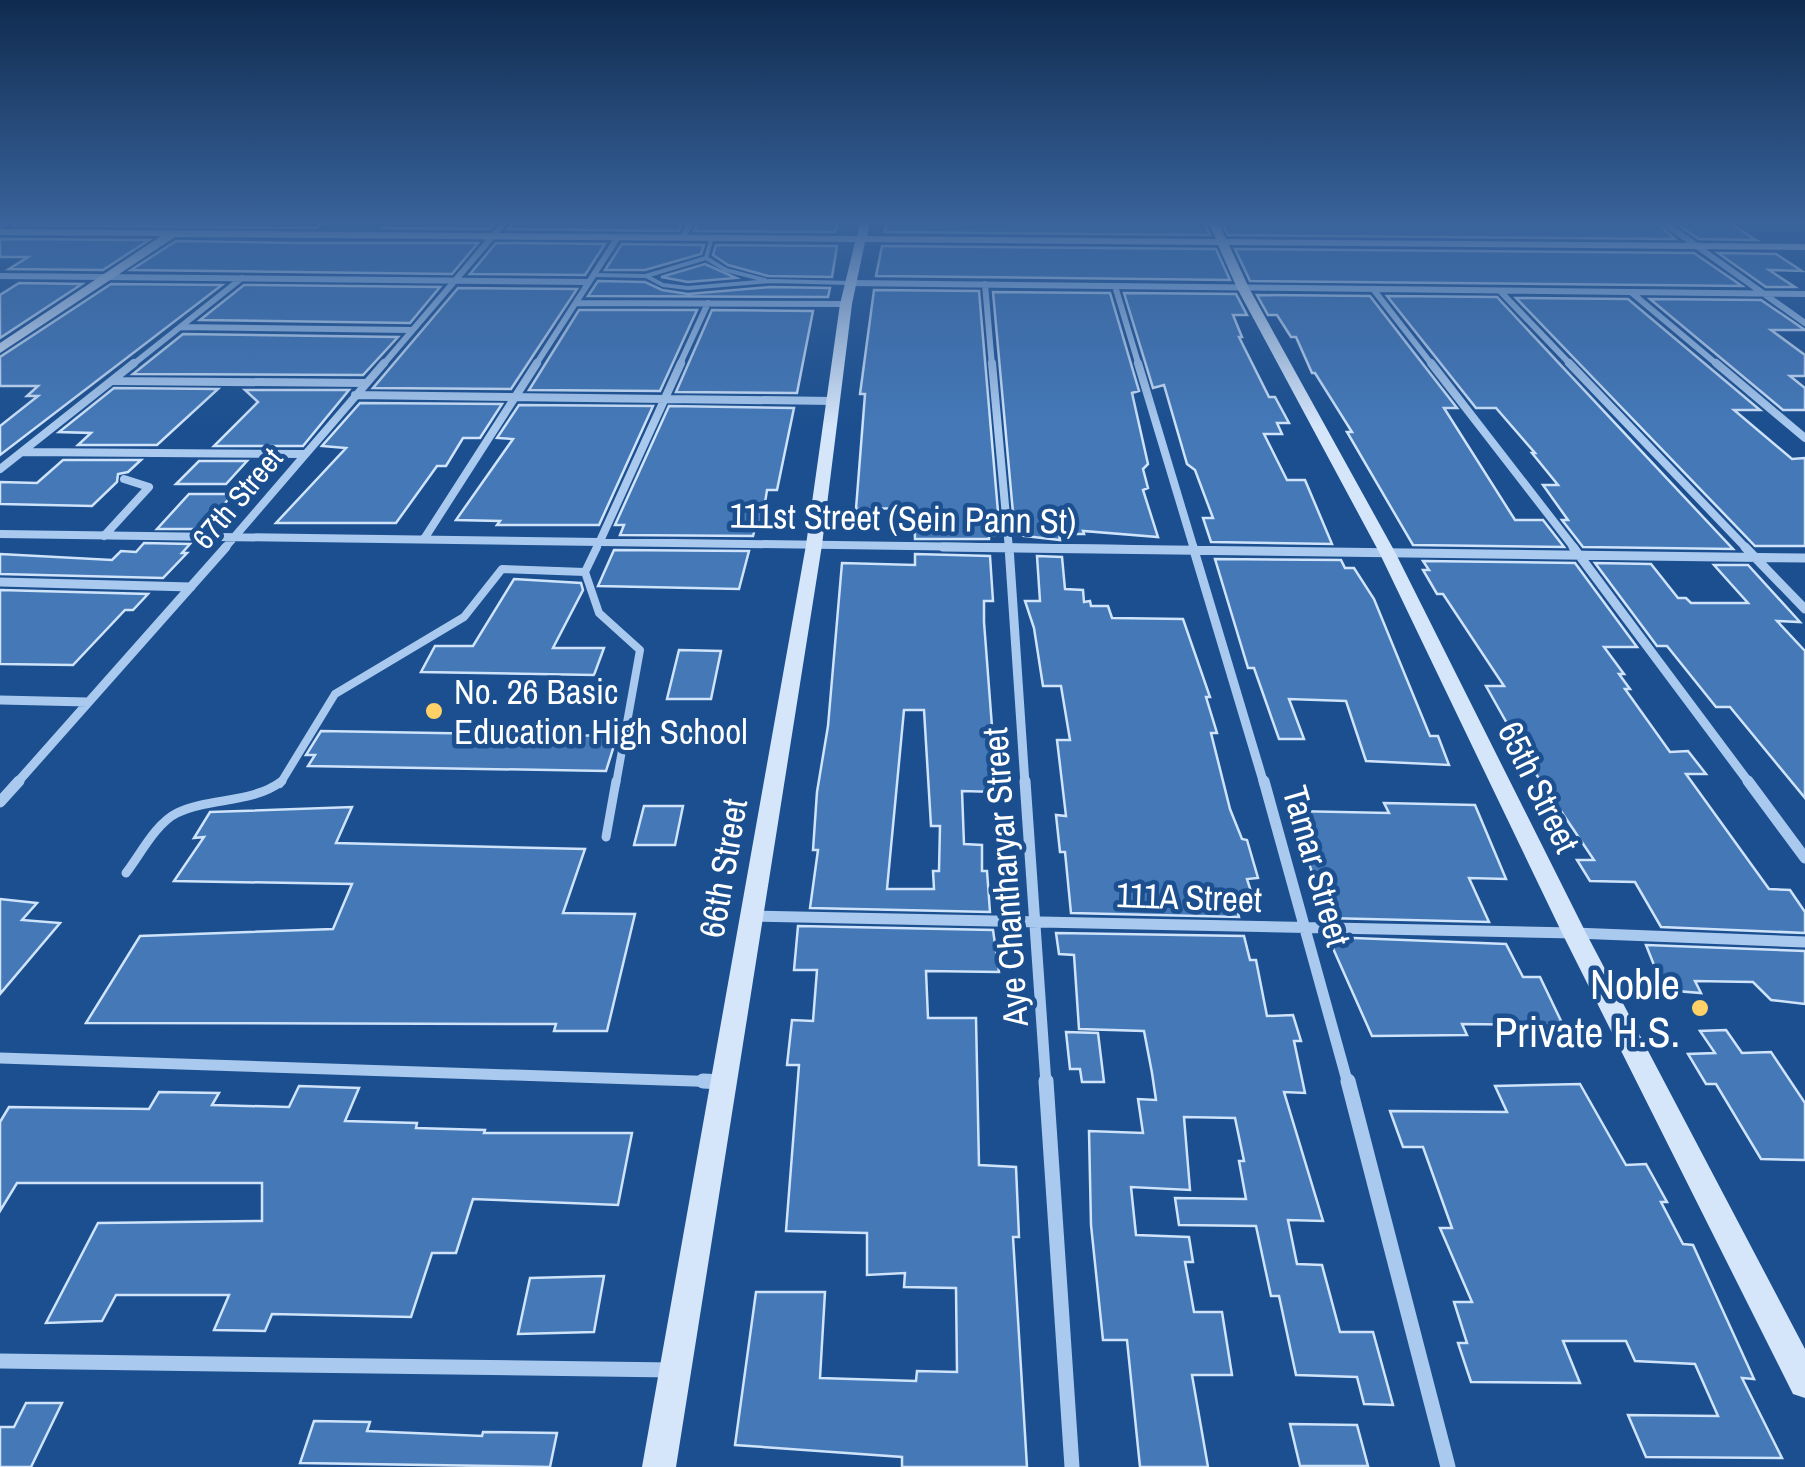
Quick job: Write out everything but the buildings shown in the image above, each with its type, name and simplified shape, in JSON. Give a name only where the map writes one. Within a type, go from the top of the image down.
[{"type":"street","points":[[0,349],[87,290]]},
{"type":"street","points":[[0,469],[226,290]]},
{"type":"street","name":"67th Street","points":[[0,802],[234,538],[445,290]]},
{"type":"street","points":[[424,539],[584,290]]},
{"type":"street","points":[[576,303],[708,303],[887,290]]},
{"type":"street","name":"Aye Chantharyar Street","points":[[987,290],[1009,547],[1072,1467]]},
{"type":"street","name":"Tamar Street","points":[[1116,290],[1308,929],[1448,1467]]},
{"type":"street","name":"65th Street","points":[[1244,290],[1386,552],[1574,932],[1805,1382]]},
{"type":"street","points":[[1373,290],[1580,555],[1805,858]]},
{"type":"street","points":[[1500,290],[1805,609]]},
{"type":"street","points":[[1530,290],[1805,294]]},
{"type":"street","points":[[1759,290],[1805,324]]},
{"type":"street","points":[[1631,292],[1805,438]]},
{"type":"street","name":"66th Street","points":[[659,1467],[814,544],[848,293]]},
{"type":"street","points":[[600,542],[708,303]]},
{"type":"street","points":[[180,327],[411,330]]},
{"type":"street","points":[[112,381],[365,384]]},
{"type":"street","points":[[355,394],[833,401]]},
{"type":"street","points":[[22,452],[304,454]]},
{"type":"street","points":[[104,536],[149,487],[124,478]]},
{"type":"street","name":"111st Street (Sein Pann St)","points":[[0,534],[1805,558]]},
{"type":"street","points":[[0,582],[191,586]]},
{"type":"street","points":[[0,700],[88,702]]},
{"type":"street","name":"111A Street","points":[[750,916],[1574,932],[1805,942]]},
{"type":"street","points":[[0,1058],[723,1082]]},
{"type":"street","points":[[0,1362],[674,1370]]},
{"type":"lane","points":[[830,290],[848,293]]},
{"type":"lane","points":[[600,542],[584,572],[592,600],[640,650],[627,739],[606,837]]},
{"type":"lane","points":[[126,873],[177,813],[264,792],[281,783],[335,694],[464,617],[502,569],[584,572]]},
{"type":"place","name":"No. 26 Basic Education High School","points":[[434,711]]},
{"type":"place","name":"Noble Private H.S.","points":[[1700,1008]]}]
